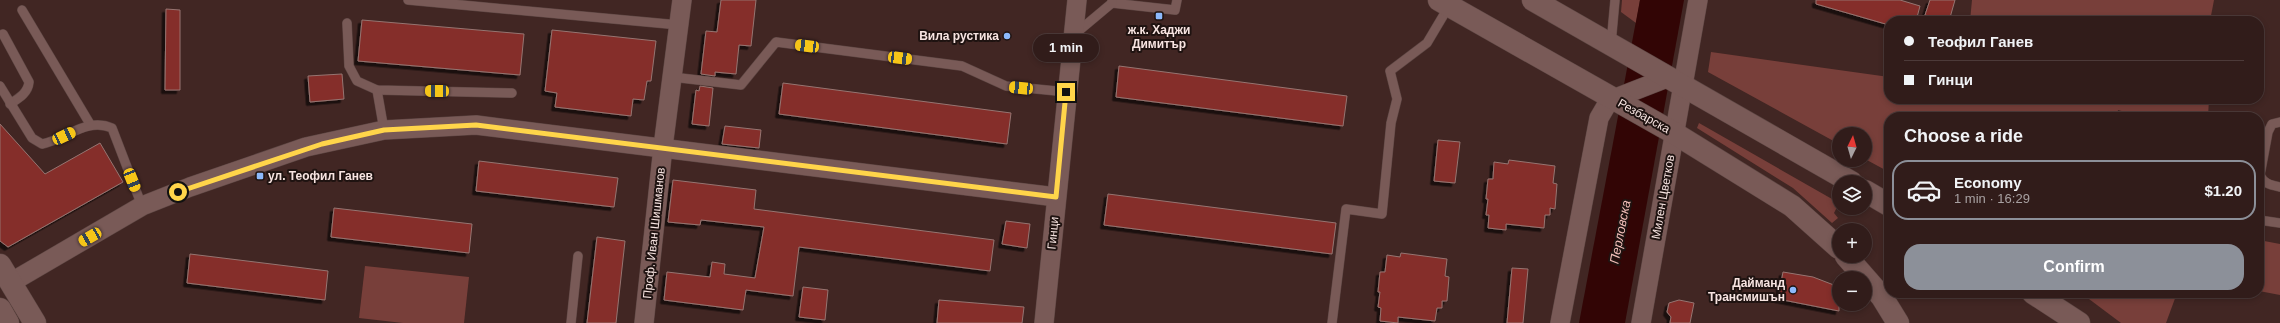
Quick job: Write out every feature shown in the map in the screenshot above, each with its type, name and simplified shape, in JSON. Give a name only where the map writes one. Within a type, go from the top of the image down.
[{"type":"street","name":"Проф. Иван Шишманов","points":[[646,323],[662,147],[682,0]]},
{"type":"street","name":"Гинци","points":[[1044,323],[1066,92],[1077,0]]},
{"type":"street","points":[[1533,0],[1839,175]]},
{"type":"street","name":"Милен Цветков","points":[[1641,323],[1674,133],[1676,82],[1698,0]]},
{"type":"street","name":"Резбарска","points":[[1444,3],[1674,133],[1792,206],[1832,242]]},
{"type":"street","points":[[1560,323],[1599,118],[1606,106],[1613,99],[1676,82]]},
{"type":"street","points":[[35,323],[5,274],[142,206],[190,187],[306,148],[384,130],[476,125],[1056,197]]},
{"type":"street","points":[[1872,194],[1884,202]]},
{"type":"street","points":[[1852,263],[1882,297],[1898,323]]},
{"type":"street","points":[[2041,298],[2079,323]]},
{"type":"street","points":[[0,310],[8,323]]},
{"type":"lane","points":[[408,0],[679,25]]},
{"type":"lane","points":[[1074,34],[1112,2],[1175,10],[1177,0]]},
{"type":"lane","points":[[1611,45],[1615,0]]},
{"type":"lane","points":[[1332,323],[1346,208],[1382,214],[1391,123],[1398,99],[1390,71],[1427,43],[1444,3]]},
{"type":"lane","points":[[22,10],[90,124]]},
{"type":"lane","points":[[347,22],[349,66],[357,81],[377,90],[512,92]]},
{"type":"lane","points":[[3,34],[29,82],[29,89],[10,104]]},
{"type":"lane","points":[[672,76],[741,85],[776,42],[962,66],[1006,86],[1066,92]]},
{"type":"lane","points":[[0,86],[32,138],[42,144],[51,142],[90,124],[102,124],[112,128],[142,206]]},
{"type":"lane","points":[[377,90],[384,130]]},
{"type":"lane","points":[[2264,154],[2268,132],[2272,124],[2280,122]]},
{"type":"lane","points":[[2264,182],[2269,185],[2280,187]]},
{"type":"lane","points":[[2264,221],[2280,223]]},
{"type":"lane","points":[[571,323],[578,256]]},
{"type":"shaded area","points":[[1622,0],[1640,0],[1636,23],[1621,12]]},
{"type":"shaded area","points":[[1972,0],[2214,0],[2211,16],[1970,16]]},
{"type":"shaded area","points":[[1711,52],[1884,76],[1884,104],[2209,104],[2208,112],[2125,112],[2118,110],[2118,112],[1884,112],[1884,169],[1872,163],[1872,127],[1832,127],[1832,140],[1708,72]]},
{"type":"shaded area","points":[[1699,123],[1832,199],[1832,215],[1836,215],[1838,218],[1832,223],[1793,188],[1697,128]]},
{"type":"shaded area","points":[[2264,241],[2280,244],[2280,295],[2264,292]]},
{"type":"shaded area","points":[[365,266],[469,277],[464,323],[403,323],[359,318]]},
{"type":"shaded area","points":[[2088,298],[2175,298],[2166,323],[2121,323]]},
{"type":"water","name":"Перловска","points":[[1640,0],[1684,0],[1625,323],[1579,323]]},
{"type":"building","points":[[721,0],[756,0],[751,46],[739,45],[736,74],[715,72],[715,76],[701,74],[706,31],[717,32]]},
{"type":"building","points":[[1816,0],[1900,0],[1920,6],[1917,16],[1884,16],[1884,24],[1816,4]]},
{"type":"building","points":[[1930,0],[1955,0],[1950,16],[1925,15]]},
{"type":"building","points":[[166,9],[180,10],[180,90],[165,90]]},
{"type":"building","points":[[362,20],[524,34],[520,75],[358,61]]},
{"type":"building","points":[[552,30],[656,41],[651,81],[647,81],[644,100],[633,99],[631,116],[555,107],[557,93],[545,91]]},
{"type":"building","points":[[1119,66],[1347,96],[1343,126],[1116,97]]},
{"type":"building","points":[[342,74],[344,99],[310,102],[308,76]]},
{"type":"building","points":[[783,83],[1011,113],[1007,144],[779,114]]},
{"type":"building","points":[[700,86],[713,88],[709,126],[692,124],[696,90],[699,91]]},
{"type":"building","points":[[0,124],[45,174],[100,143],[123,182],[8,247],[0,241]]},
{"type":"building","points":[[725,126],[761,130],[759,148],[722,144]]},
{"type":"building","points":[[1438,140],[1460,142],[1455,183],[1434,181]]},
{"type":"building","points":[[1509,160],[1555,166],[1553,183],[1557,184],[1555,209],[1550,208],[1550,215],[1545,215],[1544,228],[1506,224],[1506,230],[1488,228],[1489,215],[1486,215],[1488,199],[1486,199],[1488,179],[1493,179],[1494,162],[1508,164]]},
{"type":"building","points":[[479,161],[618,178],[614,207],[476,191]]},
{"type":"building","points":[[673,180],[756,190],[754,209],[994,240],[990,271],[799,247],[793,296],[746,290],[743,310],[664,300],[667,272],[710,277],[712,262],[725,264],[724,274],[755,278],[764,227],[701,220],[700,225],[668,222]]},
{"type":"building","points":[[1108,194],[1336,223],[1332,254],[1104,225]]},
{"type":"building","points":[[334,208],[472,224],[469,253],[331,237]]},
{"type":"building","points":[[1006,221],[1030,224],[1027,248],[1002,244]]},
{"type":"building","points":[[597,237],[625,241],[616,323],[587,323]]},
{"type":"building","points":[[1401,253],[1447,259],[1445,276],[1449,277],[1447,301],[1442,301],[1442,308],[1437,308],[1435,321],[1398,317],[1398,323],[1380,321],[1381,308],[1378,307],[1380,292],[1378,292],[1380,272],[1385,272],[1387,255],[1400,257]]},
{"type":"building","points":[[190,254],[328,271],[325,300],[187,283]]},
{"type":"building","points":[[1512,268],[1528,269],[1523,323],[1507,323]]},
{"type":"building","points":[[1783,272],[1813,277],[1832,284],[1832,310],[1778,299]]},
{"type":"building","points":[[803,287],[828,290],[825,320],[799,317]]},
{"type":"building","points":[[939,300],[1024,307],[1022,323],[937,323]]},
{"type":"building","points":[[1679,300],[1694,303],[1690,323],[1670,323],[1671,317],[1667,312],[1669,303]]},
{"type":"place","name":"ж.к. Хаджи Димитър","points":[[1159,16]]},
{"type":"place","name":"Вила рустика","points":[[1007,36]]},
{"type":"place","name":"ул. Теофил Ганев","points":[[260,176]]},
{"type":"place","name":"Дайманд Трансмишън","points":[[1793,290]]},
{"type":"route","points":[[178,192],[306,148],[384,130],[476,125],[1056,197],[1066,92]]}]
